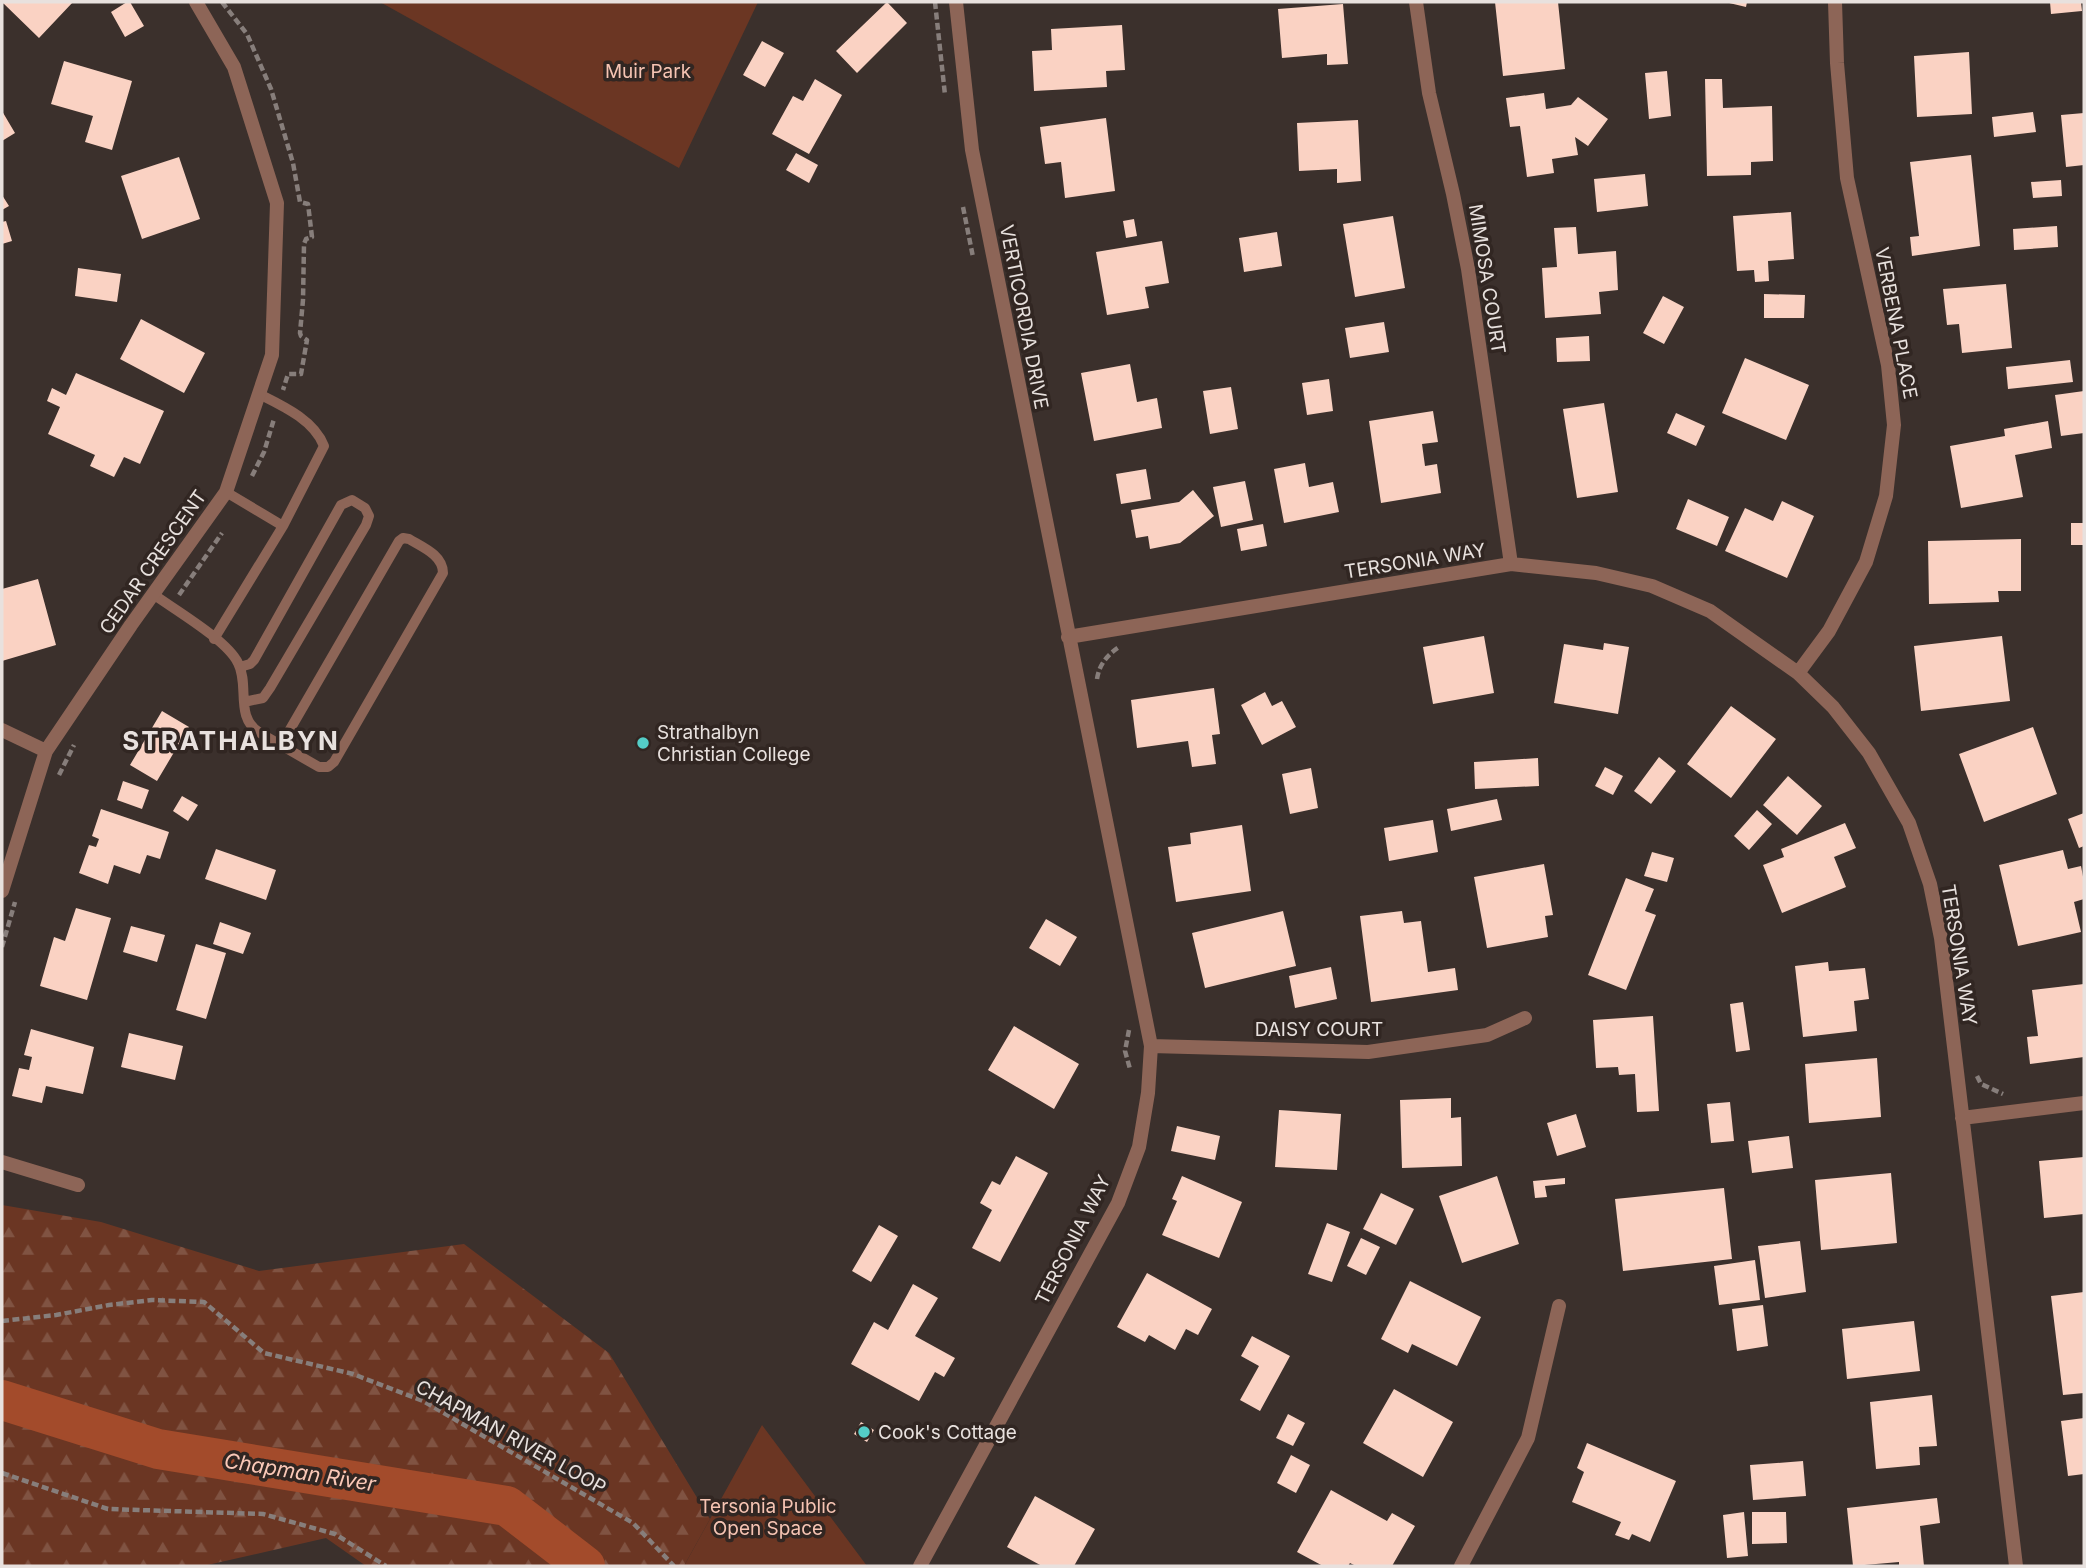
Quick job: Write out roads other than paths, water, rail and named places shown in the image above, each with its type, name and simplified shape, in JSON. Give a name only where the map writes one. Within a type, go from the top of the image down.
[{"type":"street","name":"CEDAR CRESCENT","points":[[2,891],[46,751],[226,492],[272,355],[277,203],[234,67],[196,2]]},
{"type":"street","name":"VERTICORDIA DRIVE","points":[[956,2],[972,150],[1068,637]]},
{"type":"street","name":"MIMOSA COURT","points":[[1416,2],[1429,93],[1468,269],[1511,564]]},
{"type":"street","name":"VERBENA PLACE","points":[[1798,673],[1829,631],[1866,562],[1886,496],[1894,425],[1888,365],[1847,178],[1837,63],[1835,2]]},
{"type":"street","name":"TERSONIA WAY","points":[[920,1566],[1118,1203],[1139,1147],[1148,1093],[1151,1046],[1068,637],[1511,564],[1596,573],[1652,586],[1710,611],[1798,673],[1833,707],[1869,753],[1909,823],[1930,884],[1941,938],[2016,1566]]},
{"type":"street","points":[[2,730],[46,751]]},
{"type":"street","name":"DAISY COURT","points":[[1151,1046],[1368,1052],[1487,1035],[1525,1018]]},
{"type":"street","points":[[1962,1118],[2084,1103]]},
{"type":"street","points":[[2,1162],[78,1185]]},
{"type":"street","points":[[1461,1566],[1528,1438],[1559,1306]]},
{"type":"lane","points":[[214,639],[283,526],[324,446],[319,432],[279,404],[259,394]]},
{"type":"lane","points":[[226,492],[283,526]]},
{"type":"lane","points":[[240,667],[254,660],[341,505],[352,500],[365,508],[369,516],[366,525],[270,688],[262,698],[244,702]]},
{"type":"lane","points":[[153,594],[229,649],[240,667],[245,714],[252,728],[281,745],[319,767],[328,767],[334,762],[443,573],[439,559],[409,538],[399,541],[281,745]]},
{"type":"waterway","name":"Chapman River","points":[[2,1400],[158,1449],[507,1506],[585,1566]]},
{"type":"place","name":"Strathalbyn Christian College","points":[[643,743]]},
{"type":"place","name":"Cook's Cottage","points":[[864,1432]]},
{"type":"district","name":"STRATHALBYN","points":[[231,740]]},
{"type":"park label","name":"Muir Park","points":[[648,71]]},
{"type":"park label","name":"Tersonia Public Open Space","points":[[768,1517]]}]
